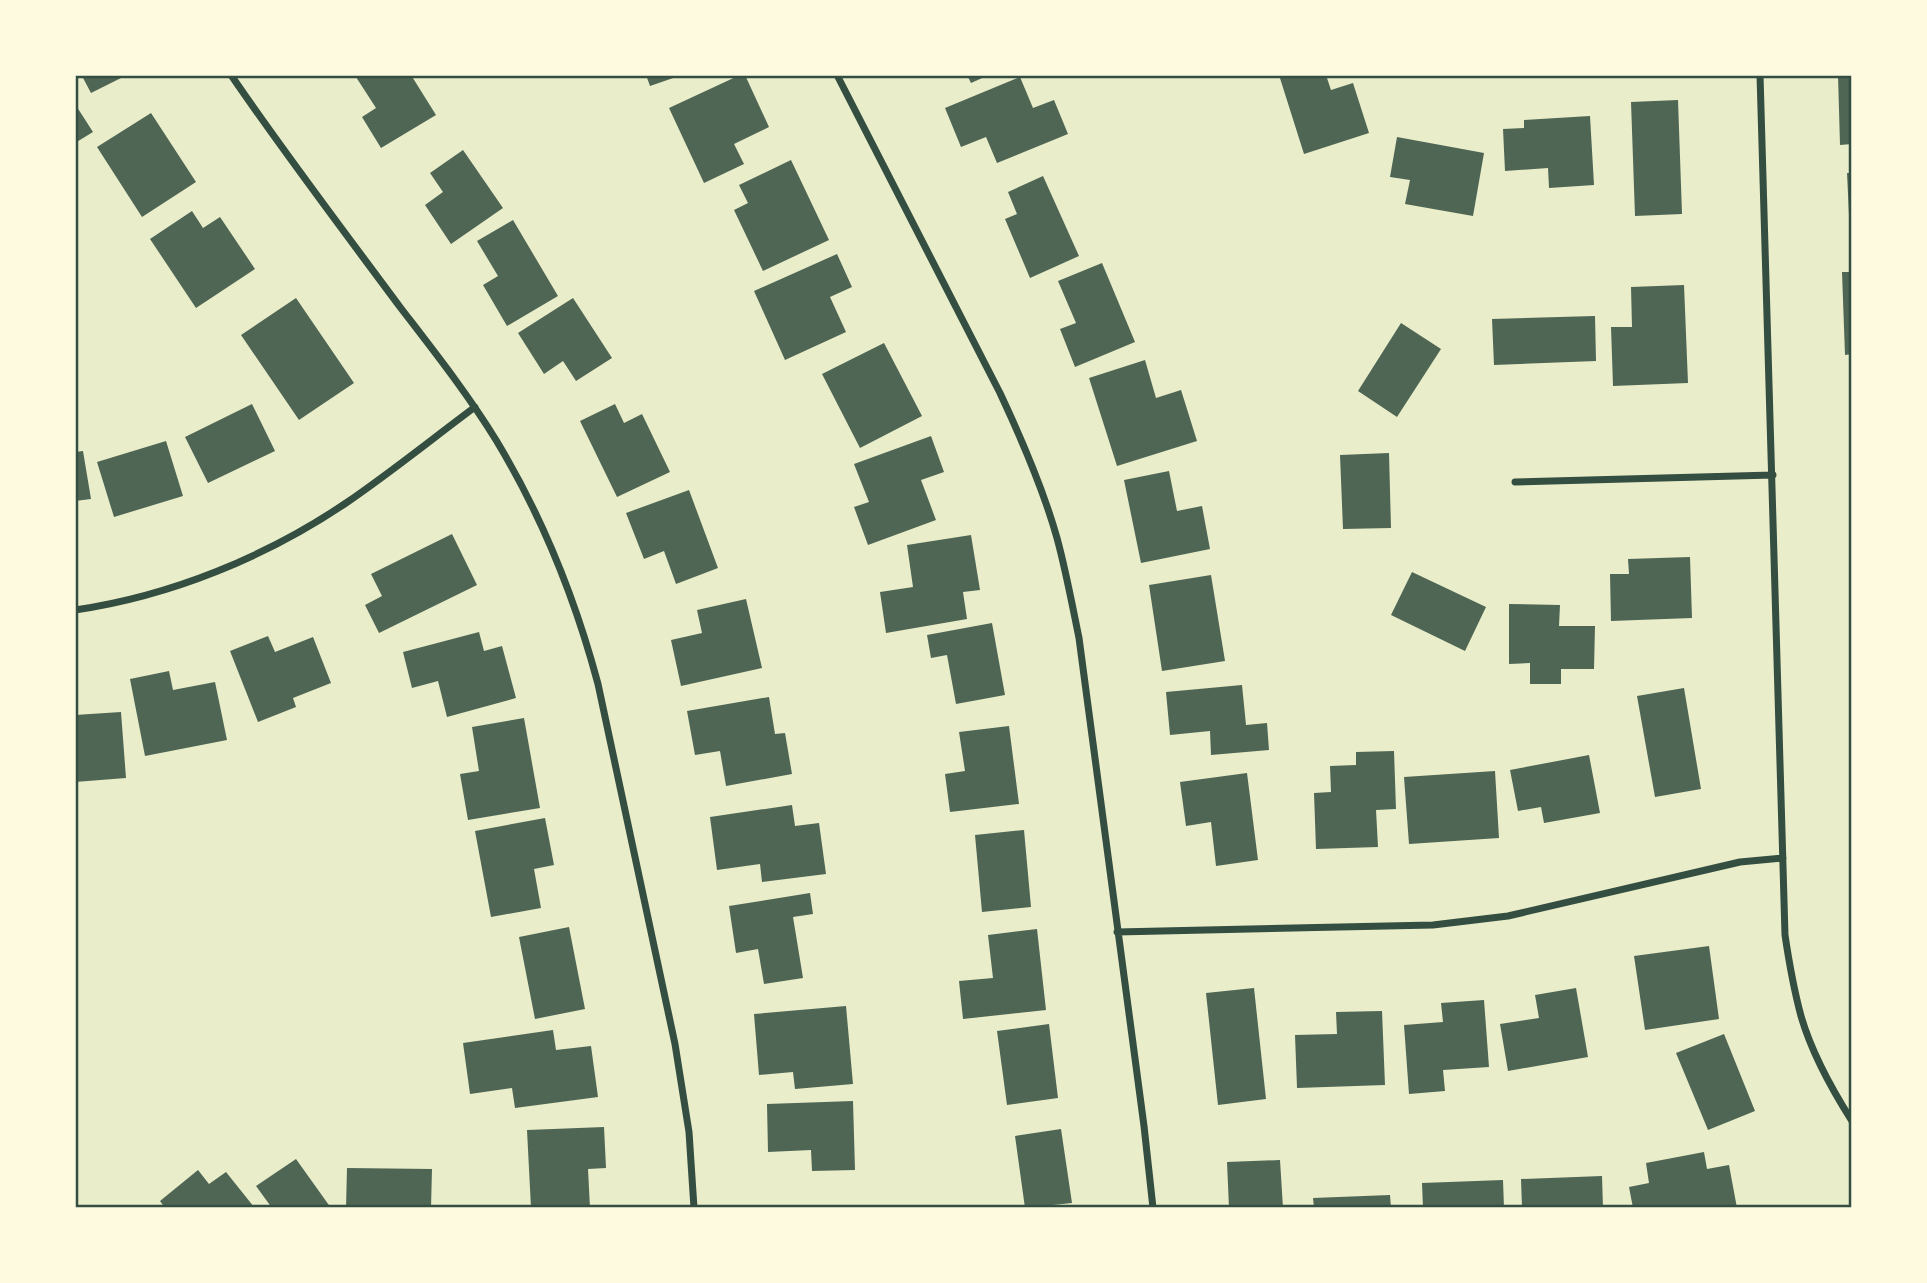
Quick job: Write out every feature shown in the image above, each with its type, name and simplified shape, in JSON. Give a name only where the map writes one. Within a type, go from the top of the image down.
[{"type":"street","points":[[231,75],[475,407],[514,472],[560,567],[587,643],[601,697],[676,1044],[689,1132],[694,1208]]},
{"type":"street","points":[[837,75],[1000,393],[1023,443],[1057,538],[1079,638],[1153,1208]]},
{"type":"street","points":[[1760,75],[1784,935],[1802,1019],[1817,1059],[1852,1121]]},
{"type":"street","points":[[75,610],[148,595],[249,557],[346,503],[475,407]]},
{"type":"street","points":[[1515,482],[1773,475]]},
{"type":"street","points":[[1117,932],[1433,925],[1471,921],[1508,916],[1740,862],[1783,858]]},
{"type":"building","points":[[75,75],[127,75],[91,93],[82,76],[75,79]]},
{"type":"building","points":[[411,75],[436,115],[381,148],[362,117],[376,108],[356,77]]},
{"type":"building","points":[[646,75],[679,75],[679,76],[650,86]]},
{"type":"building","points":[[745,75],[769,127],[734,144],[744,164],[704,183],[669,108]]},
{"type":"building","points":[[967,75],[989,75],[971,83]]},
{"type":"building","points":[[1279,75],[1326,75],[1331,90],[1353,83],[1369,133],[1304,154]]},
{"type":"building","points":[[1838,75],[1852,75],[1852,144],[1840,145]]},
{"type":"building","points":[[1020,77],[1033,108],[1054,100],[1068,134],[997,163],[986,137],[961,147],[945,108]]},
{"type":"building","points":[[1678,100],[1682,214],[1635,216],[1631,102]]},
{"type":"building","points":[[75,104],[93,132],[75,143]]},
{"type":"building","points":[[151,113],[196,182],[142,217],[97,147]]},
{"type":"building","points":[[1590,116],[1594,185],[1549,188],[1548,168],[1505,171],[1503,129],[1524,128],[1524,120]]},
{"type":"building","points":[[1397,137],[1484,153],[1473,216],[1405,204],[1410,180],[1390,177]]},
{"type":"building","points":[[463,150],[503,208],[451,244],[425,205],[443,192],[430,173]]},
{"type":"building","points":[[791,160],[829,240],[763,271],[734,210],[748,203],[739,185]]},
{"type":"building","points":[[1847,173],[1852,173],[1852,236],[1850,236]]},
{"type":"building","points":[[1043,176],[1079,256],[1030,278],[1005,219],[1017,214],[1008,192]]},
{"type":"building","points":[[192,211],[203,228],[220,217],[255,269],[196,308],[150,239]]},
{"type":"building","points":[[513,220],[558,296],[507,326],[483,285],[498,276],[477,241]]},
{"type":"building","points":[[837,254],[852,287],[830,297],[846,332],[785,360],[754,291]]},
{"type":"building","points":[[1102,263],[1135,342],[1075,367],[1060,329],[1076,323],[1058,281]]},
{"type":"building","points":[[1842,272],[1852,272],[1852,354],[1845,355]]},
{"type":"building","points":[[1684,285],[1688,383],[1613,386],[1611,327],[1632,327],[1631,287]]},
{"type":"building","points":[[296,298],[354,383],[299,420],[241,335]]},
{"type":"building","points":[[573,298],[612,358],[576,381],[563,361],[544,374],[518,333]]},
{"type":"building","points":[[1595,316],[1596,361],[1494,365],[1492,319]]},
{"type":"building","points":[[1401,323],[1441,349],[1397,417],[1358,391]]},
{"type":"building","points":[[884,343],[922,416],[860,448],[822,374]]},
{"type":"building","points":[[1145,360],[1156,398],[1181,390],[1197,441],[1117,466],[1089,378]]},
{"type":"building","points":[[252,404],[275,451],[208,483],[185,437]]},
{"type":"building","points":[[615,404],[624,423],[642,414],[670,472],[617,497],[580,421]]},
{"type":"building","points":[[931,436],[944,472],[921,480],[936,520],[868,545],[854,507],[869,502],[854,464]]},
{"type":"building","points":[[166,441],[183,496],[114,517],[97,462]]},
{"type":"building","points":[[83,451],[91,499],[75,501],[75,452]]},
{"type":"building","points":[[1389,453],[1391,528],[1343,529],[1340,455]]},
{"type":"building","points":[[1169,471],[1177,511],[1202,506],[1210,549],[1141,563],[1124,480]]},
{"type":"building","points":[[689,490],[718,568],[676,584],[664,551],[644,559],[626,513]]},
{"type":"building","points":[[452,534],[477,585],[379,633],[365,605],[382,596],[371,574]]},
{"type":"building","points":[[971,535],[980,590],[963,592],[967,619],[886,633],[880,592],[913,587],[907,545]]},
{"type":"building","points":[[1690,557],[1692,618],[1611,621],[1610,574],[1629,574],[1628,559]]},
{"type":"building","points":[[1412,572],[1486,607],[1465,651],[1391,615]]},
{"type":"building","points":[[1211,575],[1225,661],[1162,671],[1149,585]]},
{"type":"building","points":[[746,599],[762,668],[681,686],[671,640],[702,633],[697,610]]},
{"type":"building","points":[[1509,604],[1560,605],[1559,626],[1595,626],[1594,669],[1561,669],[1561,684],[1530,684],[1530,663],[1509,664]]},
{"type":"building","points":[[992,623],[1005,695],[956,704],[947,655],[931,658],[927,635]]},
{"type":"building","points":[[479,632],[484,651],[502,646],[516,698],[447,717],[438,681],[412,688],[403,652]]},
{"type":"building","points":[[268,636],[275,652],[313,637],[331,683],[293,698],[296,707],[258,722],[230,651]]},
{"type":"building","points":[[169,671],[173,690],[215,682],[227,740],[145,756],[130,679]]},
{"type":"building","points":[[1242,685],[1246,725],[1267,723],[1269,750],[1211,755],[1210,731],[1170,735],[1166,692]]},
{"type":"building","points":[[1684,688],[1701,789],[1655,797],[1637,696]]},
{"type":"building","points":[[769,697],[775,734],[785,733],[792,774],[726,786],[720,751],[695,755],[687,711]]},
{"type":"building","points":[[121,712],[126,778],[75,782],[75,715]]},
{"type":"building","points":[[524,718],[540,808],[468,820],[460,774],[479,771],[472,727]]},
{"type":"building","points":[[1009,726],[1019,804],[950,812],[945,774],[965,771],[959,732]]},
{"type":"building","points":[[1394,751],[1396,809],[1376,810],[1378,847],[1316,849],[1314,793],[1331,792],[1330,766],[1356,765],[1356,752]]},
{"type":"building","points":[[1589,755],[1600,813],[1544,823],[1541,807],[1518,811],[1510,770]]},
{"type":"building","points":[[1495,771],[1499,838],[1409,844],[1404,777]]},
{"type":"building","points":[[1247,773],[1258,860],[1216,866],[1211,822],[1186,826],[1180,782]]},
{"type":"building","points":[[792,805],[795,826],[819,823],[826,874],[762,882],[760,864],[717,870],[710,817]]},
{"type":"building","points":[[545,818],[554,865],[534,869],[541,908],[491,917],[475,831]]},
{"type":"building","points":[[1024,830],[1031,907],[982,912],[975,835]]},
{"type":"building","points":[[810,893],[813,914],[793,917],[803,978],[764,984],[758,949],[736,953],[729,906]]},
{"type":"building","points":[[569,927],[585,1009],[535,1019],[519,937]]},
{"type":"building","points":[[1037,929],[1046,1010],[963,1019],[959,981],[993,978],[988,935]]},
{"type":"building","points":[[1709,946],[1719,1019],[1645,1030],[1634,956]]},
{"type":"building","points":[[1254,988],[1266,1099],[1218,1105],[1206,993]]},
{"type":"building","points":[[1576,988],[1588,1057],[1508,1071],[1500,1024],[1539,1018],[1535,995]]},
{"type":"building","points":[[1484,1000],[1489,1067],[1443,1070],[1445,1091],[1409,1094],[1404,1025],[1443,1022],[1441,1003]]},
{"type":"building","points":[[846,1006],[853,1084],[795,1089],[793,1072],[759,1075],[754,1014]]},
{"type":"building","points":[[1382,1011],[1385,1085],[1297,1088],[1295,1035],[1337,1034],[1336,1012]]},
{"type":"building","points":[[1049,1024],[1058,1098],[1007,1105],[997,1031]]},
{"type":"building","points":[[553,1030],[556,1050],[591,1046],[598,1097],[515,1108],[512,1088],[470,1094],[463,1043]]},
{"type":"building","points":[[1724,1034],[1755,1111],[1708,1130],[1676,1053]]},
{"type":"building","points":[[853,1101],[855,1170],[812,1171],[811,1150],[768,1152],[767,1104]]},
{"type":"building","points":[[604,1127],[606,1168],[588,1169],[590,1208],[531,1208],[527,1130]]},
{"type":"building","points":[[1061,1129],[1072,1203],[1025,1208],[1015,1136]]},
{"type":"building","points":[[1704,1152],[1707,1169],[1729,1165],[1737,1208],[1633,1208],[1629,1187],[1649,1183],[1646,1163]]},
{"type":"building","points":[[296,1159],[331,1208],[272,1208],[256,1186]]},
{"type":"building","points":[[1280,1160],[1283,1208],[1229,1208],[1227,1162]]},
{"type":"building","points":[[347,1168],[432,1169],[431,1208],[346,1208]]},
{"type":"building","points":[[198,1170],[209,1184],[226,1172],[254,1207],[165,1208],[160,1201]]},
{"type":"building","points":[[1602,1176],[1603,1208],[1522,1208],[1521,1179]]},
{"type":"building","points":[[1503,1180],[1504,1208],[1423,1208],[1422,1183]]},
{"type":"building","points":[[1390,1195],[1391,1208],[1314,1208],[1313,1198]]}]
